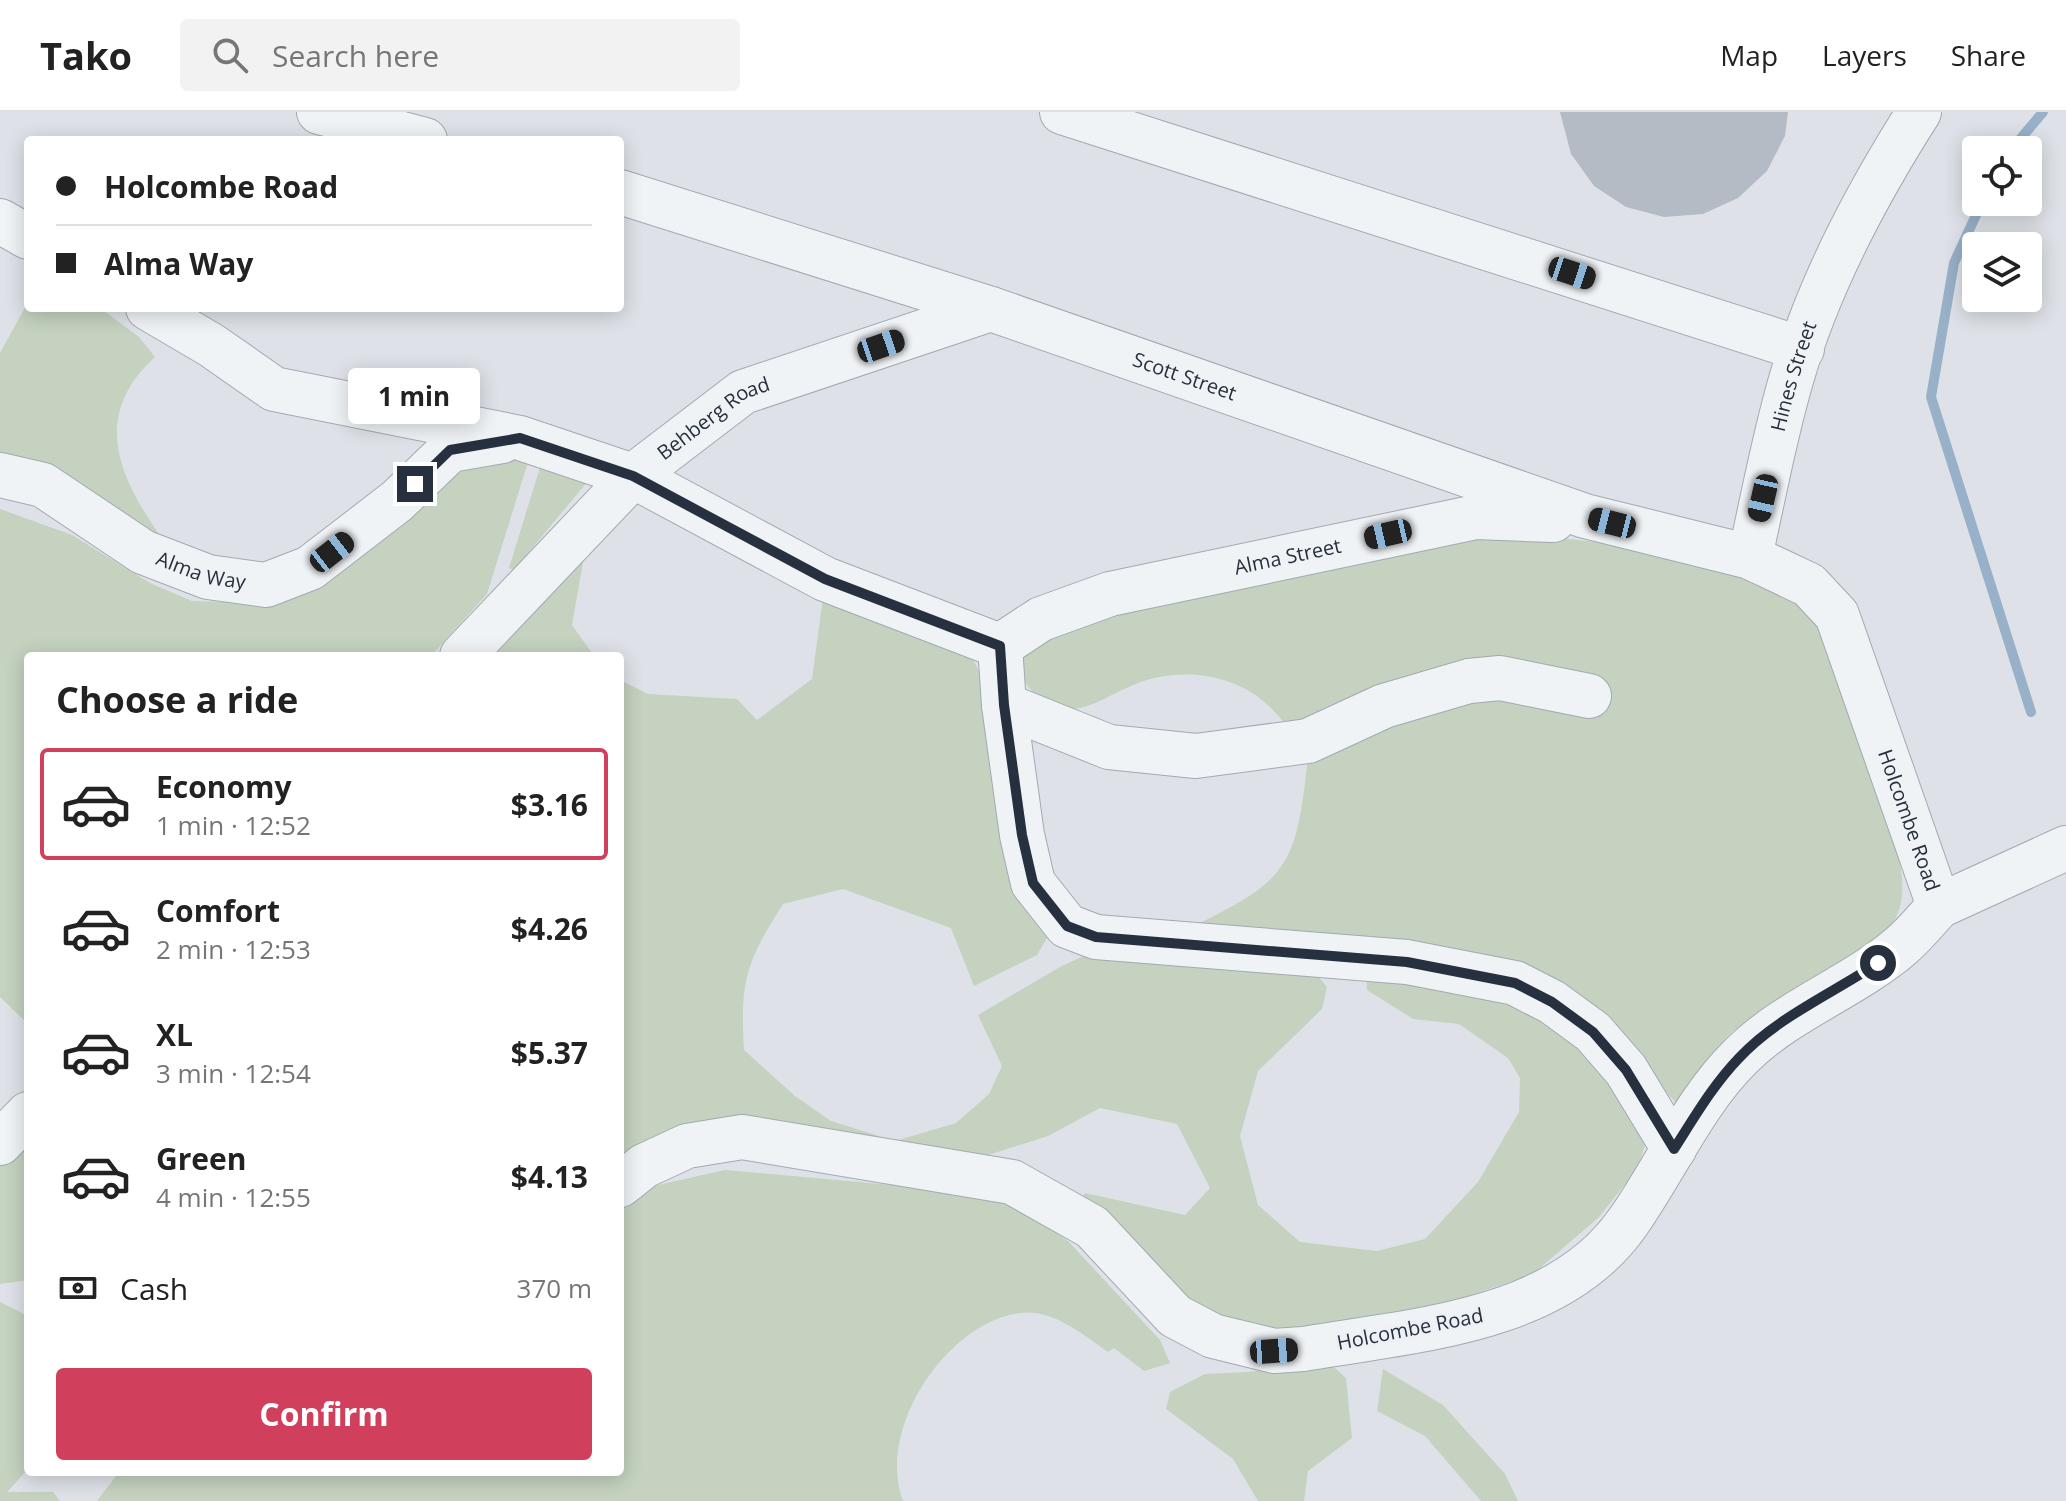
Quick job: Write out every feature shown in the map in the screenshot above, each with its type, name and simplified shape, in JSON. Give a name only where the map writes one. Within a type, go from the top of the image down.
[{"type":"lane","points":[[319,112],[410,136]]},
{"type":"lane","points":[[1062,112],[1802,349]]},
{"type":"lane","name":"Hines Street","points":[[1750,557],[1791,379],[1802,349],[1838,256],[1887,162],[1919,112]]},
{"type":"lane","name":"Scott Street","points":[[624,193],[991,309],[1585,516],[1750,557]]},
{"type":"lane","points":[[0,221],[24,235]]},
{"type":"lane","name":"Behberg Road","points":[[466,652],[743,392],[991,309]]},
{"type":"lane","points":[[155,312],[211,345],[274,389],[520,438],[649,483],[825,579],[1000,646],[1004,705],[1022,835],[1033,883],[1067,926],[1096,937],[1407,962],[1515,983],[1552,1002],[1593,1032],[1626,1070],[1674,1149]]},
{"type":"lane","name":"Alma Way","points":[[0,475],[43,485],[143,552],[208,577],[266,585],[310,568],[397,501],[450,450],[520,438]]},
{"type":"lane","name":"Alma Street","points":[[1000,646],[1041,619],[1110,594],[1476,517],[1555,520],[1585,516]]},
{"type":"lane","name":"Holcombe Road","points":[[624,1182],[644,1166],[687,1146],[742,1137],[1012,1182],[1092,1227],[1175,1316],[1213,1336],[1274,1351],[1481,1318],[1557,1285],[1594,1258],[1626,1225],[1714,1088],[1740,1056],[1765,1035],[1901,946],[1939,906],[1837,615],[1809,585],[1750,557]]},
{"type":"lane","points":[[1004,705],[1109,747],[1196,756],[1308,741],[1384,706],[1469,681],[1500,678],[1589,696]]},
{"type":"lane","points":[[1939,906],[2066,848]]},
{"type":"lane","points":[[0,1143],[24,1118]]},
{"type":"green space","points":[[24,309],[24,312],[105,312],[139,337],[155,357],[133,383],[120,408],[117,434],[121,460],[130,486],[144,511],[178,561],[0,482],[0,353]]},
{"type":"green space","points":[[509,458],[528,462],[487,594],[435,652],[24,652],[24,1020],[0,997],[0,509],[72,535],[150,583],[192,601],[256,603],[443,479],[489,461]]},
{"type":"green space","points":[[542,461],[593,475],[514,570],[509,568]]},
{"type":"green space","points":[[1498,534],[1581,540],[1677,554],[1724,567],[1766,584],[1801,608],[1831,647],[1891,826],[1902,883],[1897,915],[1886,932],[1869,949],[1825,979],[1736,1029],[1713,1053],[1678,1105],[1596,1015],[1182,932],[1244,899],[1280,868],[1291,849],[1298,826],[1308,756],[1270,707],[1241,687],[1224,680],[1190,675],[1155,678],[1094,704],[1061,710],[1046,709],[1019,675],[1026,643],[1044,629]]},
{"type":"green space","points":[[585,551],[572,625],[591,652],[491,652]]},
{"type":"green space","points":[[824,590],[919,623],[961,642],[975,663],[1002,736],[1035,872],[1047,938],[1037,955],[974,986],[951,928],[843,889],[783,904],[753,957],[748,973],[743,1006],[744,1050],[795,1096],[831,1121],[895,1141],[956,1123],[989,1094],[1002,1066],[978,1015],[1092,952],[1314,971],[1327,987],[1322,1009],[1258,1071],[1240,1136],[1258,1205],[1300,1242],[1377,1251],[1425,1239],[1478,1182],[1519,1112],[1520,1078],[1508,1058],[1459,1024],[1413,1019],[1367,990],[1366,971],[1487,990],[1552,1018],[1629,1103],[1645,1145],[1638,1168],[1599,1217],[1533,1274],[1450,1302],[1275,1333],[1223,1333],[1078,1203],[1085,1193],[1185,1215],[1210,1188],[1177,1124],[1100,1108],[1048,1136],[960,1164],[730,1145],[624,1171],[624,682],[648,694],[737,699],[757,720],[812,679]]},
{"type":"green space","points":[[24,1133],[24,1281],[0,1284],[0,1158]]},
{"type":"green space","points":[[725,1170],[970,1192],[1010,1202],[1068,1241],[1160,1340],[1170,1363],[1144,1371],[1114,1348],[1108,1352],[1067,1324],[1044,1315],[1020,1313],[992,1321],[966,1337],[943,1358],[923,1384],[908,1413],[899,1444],[897,1473],[903,1501],[97,1501],[116,1476],[624,1476],[624,1197],[640,1189]]},
{"type":"green space","points":[[0,1302],[24,1314],[24,1473],[7,1492],[53,1492],[60,1501],[0,1501]]},
{"type":"green space","points":[[1327,1361],[1346,1378],[1352,1438],[1308,1471],[1304,1501],[1258,1501],[1233,1459],[1166,1409],[1170,1392],[1205,1374],[1247,1372]]},
{"type":"green space","points":[[1383,1369],[1443,1405],[1505,1474],[1518,1501],[1481,1501],[1425,1436],[1377,1411]]},
{"type":"building","points":[[1560,112],[1788,112],[1785,136],[1767,171],[1738,198],[1703,214],[1664,217],[1626,207],[1594,186],[1571,154]]},
{"type":"waterway","points":[[2023,136],[2043,112]]},
{"type":"waterway","points":[[1976,216],[1954,263],[1931,397],[2031,712]]},
{"type":"route","points":[[415,484],[450,450],[520,438],[633,476],[825,579],[1000,646],[1004,705],[1022,835],[1033,883],[1067,926],[1096,937],[1407,962],[1515,983],[1552,1002],[1593,1032],[1626,1070],[1674,1149],[1714,1088],[1740,1056],[1765,1035],[1878,963]]}]
